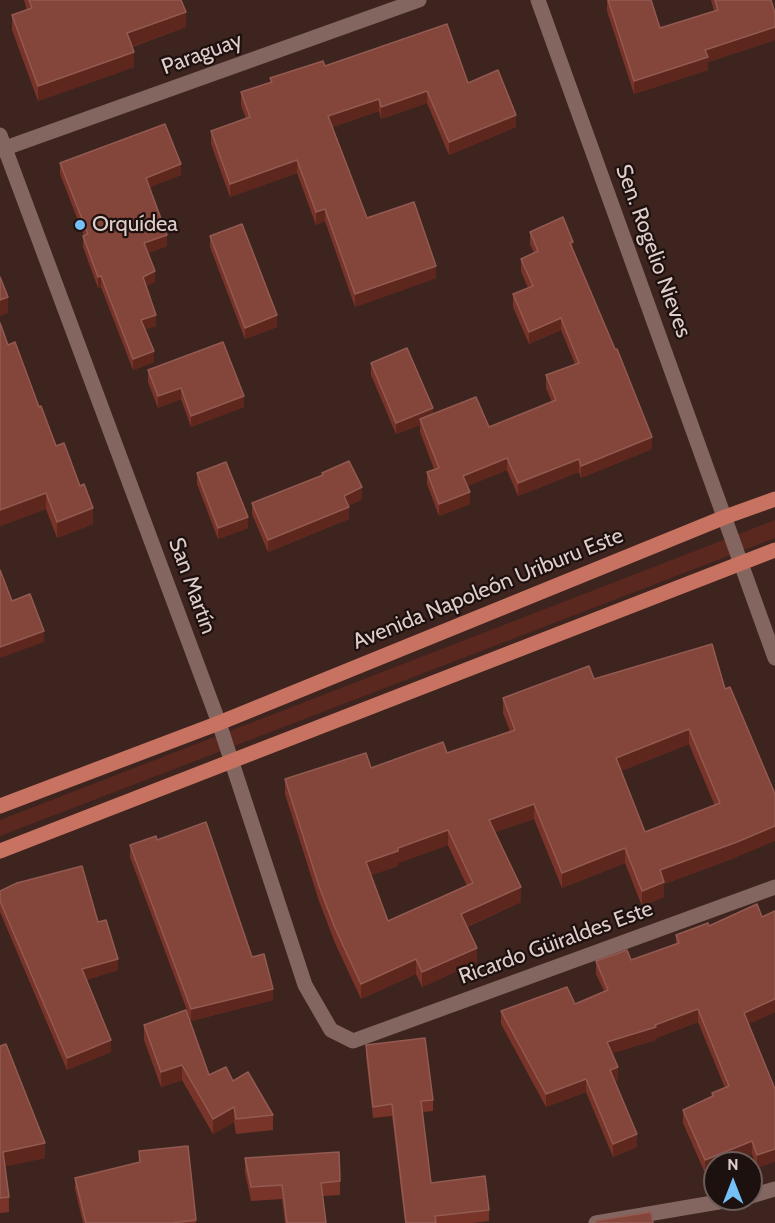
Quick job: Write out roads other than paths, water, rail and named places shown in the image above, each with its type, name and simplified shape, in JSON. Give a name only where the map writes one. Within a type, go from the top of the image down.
[{"type":"main road","name":"Avenida Napoleón Uriburu Este","points":[[0,806],[219,723],[725,517],[775,499]]},
{"type":"main road","points":[[0,851],[775,550]]},
{"type":"street","name":"Paraguay","points":[[2,144],[419,0]]},
{"type":"street","name":"Sen. Rogelio Nieves","points":[[538,0],[775,658]]},
{"type":"street","name":"San Martín","points":[[2,144],[219,723],[305,985],[332,1030],[353,1041]]},
{"type":"street","name":"Ricardo Güiraldes Este","points":[[353,1041],[775,887]]},
{"type":"street","points":[[596,1223],[703,1205]]},
{"type":"place","name":"Orquídea","points":[[80,225]]}]
